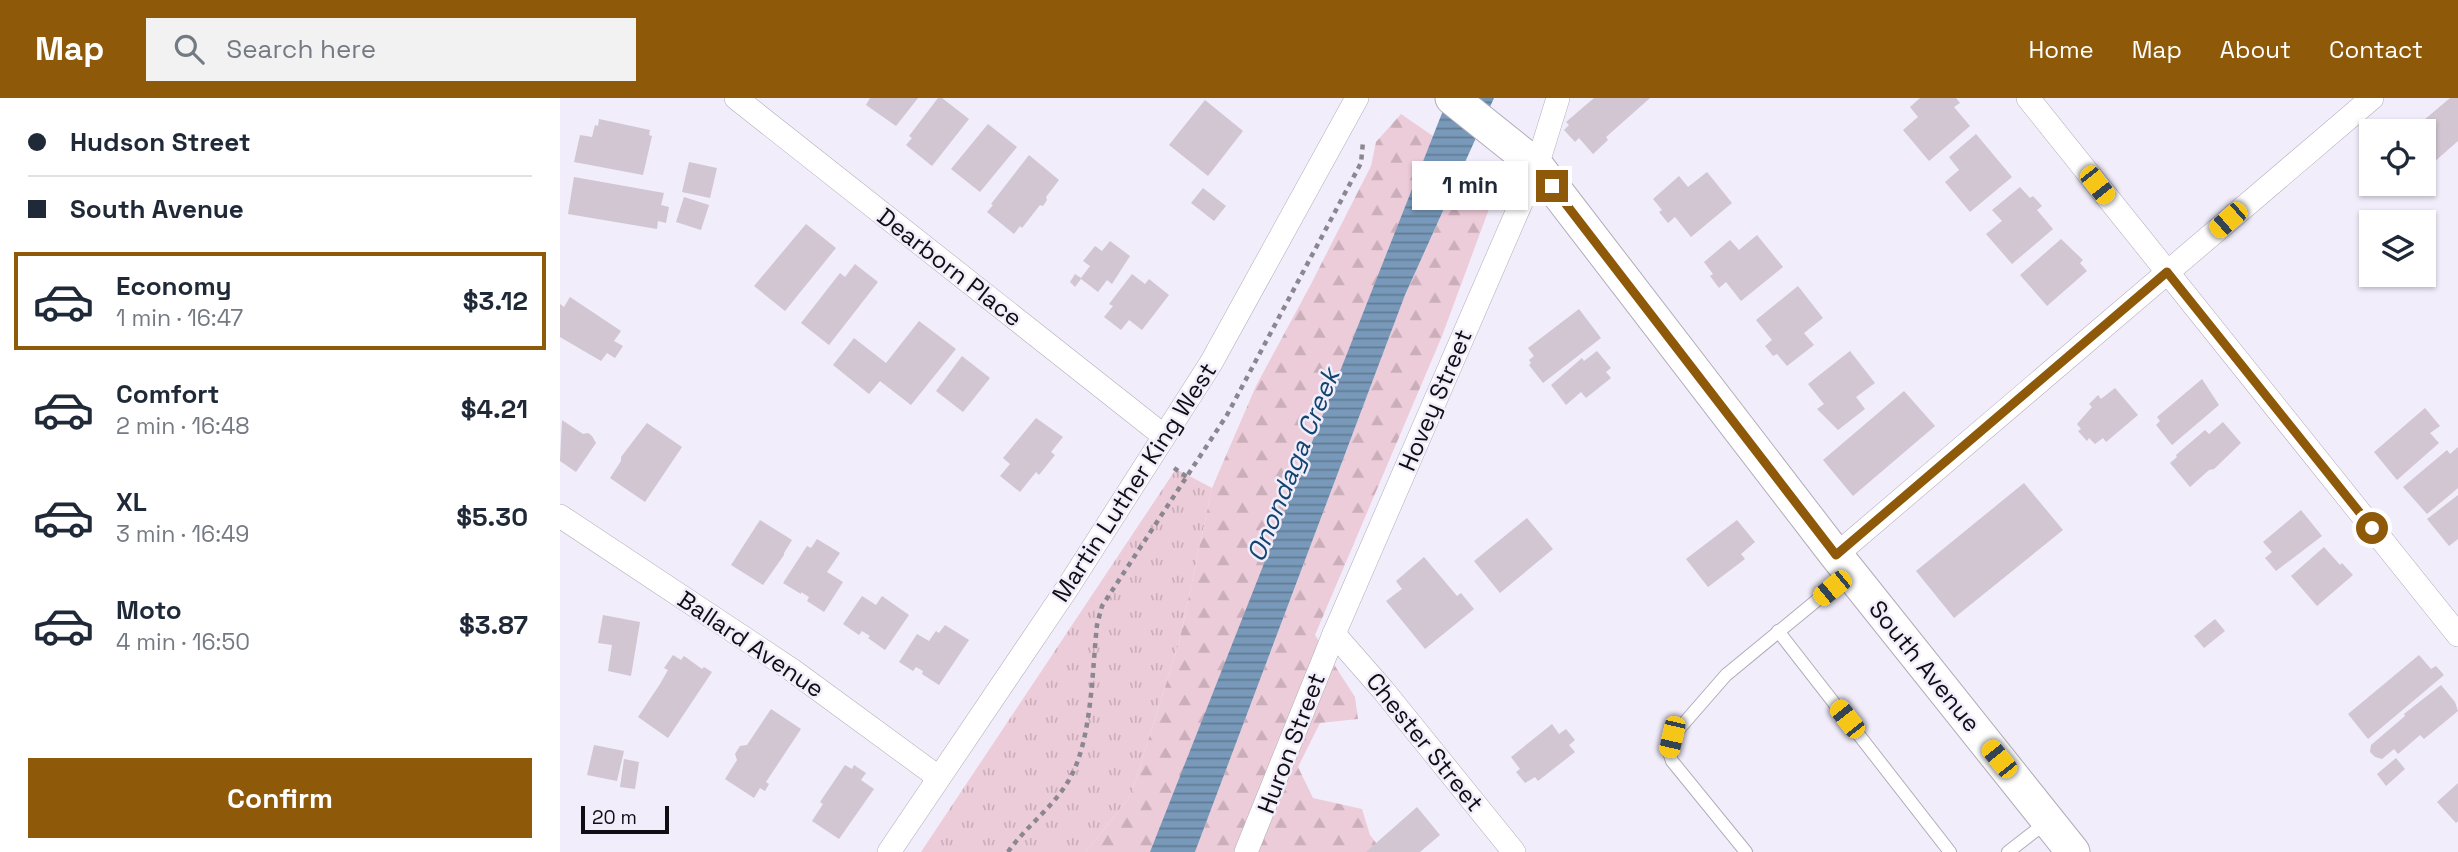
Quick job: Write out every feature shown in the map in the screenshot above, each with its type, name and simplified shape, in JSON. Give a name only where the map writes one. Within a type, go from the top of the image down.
[{"type":"main road","name":"South Avenue","points":[[1452,98],[1526,156],[1843,564],[2073,852]]},
{"type":"street","name":"Dearborn Place","points":[[736,98],[1164,436]]},
{"type":"street","name":"Martin Luther King West","points":[[889,852],[1068,587],[1211,363],[1357,98]]},
{"type":"street","name":"Hovey Street","points":[[1334,634],[1526,156],[1558,98]]},
{"type":"street","points":[[2028,98],[2458,635]]},
{"type":"street","points":[[1843,564],[2167,272],[2372,98]]},
{"type":"street","name":"Ballard Avenue","points":[[560,516],[792,670],[938,776]]},
{"type":"street","name":"Huron Street","points":[[1246,852],[1334,634]]},
{"type":"street","name":"Chester Street","points":[[1334,634],[1383,690],[1514,852]]},
{"type":"lane","points":[[1746,852],[1672,761],[1669,752],[1672,737],[1727,675],[1778,631],[1843,564]]},
{"type":"lane","points":[[1778,631],[1950,852]]},
{"type":"lane","points":[[2008,852],[2048,820]]},
{"type":"path","points":[[1008,852],[1064,788],[1071,778],[1084,744],[1097,625],[1102,606],[1227,415],[1361,163],[1364,136]]},
{"type":"green space","points":[[1401,114],[1433,136],[1156,840],[1150,852],[1086,852],[1131,795],[1179,643],[1212,488],[1256,386],[1371,166],[1376,142]]},
{"type":"green space","points":[[1464,165],[1496,190],[1442,336],[1315,635],[1355,697],[1358,719],[1320,723],[1298,767],[1313,798],[1362,809],[1370,835],[1383,852],[1195,852],[1405,295]]},
{"type":"green space","points":[[1176,469],[1212,488],[1179,643],[1131,795],[1086,852],[921,852]]},
{"type":"water","points":[[1448,98],[1494,98],[1405,295],[1195,852],[1150,852]]},
{"type":"building","points":[[870,98],[918,98],[896,126],[866,105]]},
{"type":"building","points":[[938,98],[942,98],[969,119],[932,166],[906,145],[912,138],[909,136]]},
{"type":"building","points":[[1594,98],[1650,98],[1606,137],[1608,140],[1593,154],[1579,138],[1575,142],[1564,130],[1569,125],[1566,122]]},
{"type":"building","points":[[1920,98],[1956,98],[1960,103],[1954,107],[1970,126],[1929,161],[1903,130],[1918,117],[1910,107]]},
{"type":"building","points":[[2450,98],[2458,98],[2458,141],[2436,160],[2436,119],[2425,119]]},
{"type":"building","points":[[1205,100],[1243,131],[1208,176],[1169,145]]},
{"type":"building","points":[[599,119],[650,130],[649,135],[652,136],[643,175],[574,162],[580,135],[592,137]]},
{"type":"building","points":[[988,124],[1017,147],[980,192],[951,169]]},
{"type":"building","points":[[1976,134],[2012,177],[1970,212],[1945,182],[1959,170],[1949,157]]},
{"type":"building","points":[[1029,155],[1059,180],[1046,197],[1043,206],[1040,205],[1014,234],[987,212]]},
{"type":"building","points":[[689,162],[717,168],[710,198],[682,192]]},
{"type":"building","points":[[1707,172],[1732,203],[1691,237],[1675,217],[1668,223],[1653,199],[1679,176],[1688,187]]},
{"type":"building","points":[[574,177],[664,193],[661,205],[669,207],[666,223],[658,221],[657,229],[568,214]]},
{"type":"building","points":[[2020,187],[2042,206],[2037,210],[2053,229],[2012,264],[1986,234],[2002,221],[1992,210]]},
{"type":"building","points":[[1203,188],[1226,206],[1214,221],[1191,203]]},
{"type":"building","points":[[684,197],[709,205],[701,230],[676,222]]},
{"type":"building","points":[[806,224],[836,248],[785,311],[754,286]]},
{"type":"building","points":[[1757,235],[1783,267],[1741,301],[1726,282],[1719,288],[1704,262],[1730,240],[1739,250]]},
{"type":"building","points":[[2061,239],[2083,260],[2080,263],[2087,271],[2047,306],[2020,275]]},
{"type":"building","points":[[1110,241],[1130,256],[1112,284],[1107,280],[1098,292],[1081,279],[1075,287],[1070,282],[1075,274],[1081,278],[1090,266],[1083,261],[1095,246],[1102,251]]},
{"type":"building","points":[[855,264],[878,282],[829,345],[801,323],[840,273],[845,277]]},
{"type":"building","points":[[1132,274],[1145,284],[1149,279],[1169,295],[1142,330],[1129,320],[1121,330],[1104,317],[1113,306],[1109,304]]},
{"type":"building","points":[[1798,286],[1823,318],[1804,333],[1814,345],[1787,366],[1777,354],[1773,356],[1765,346],[1772,340],[1756,320]]},
{"type":"building","points":[[570,297],[621,331],[614,341],[623,346],[615,358],[607,353],[601,361],[560,337],[560,304],[564,307]]},
{"type":"building","points":[[1579,309],[1601,338],[1543,383],[1529,365],[1529,360],[1534,356],[1528,348]]},
{"type":"building","points":[[919,321],[956,349],[911,405],[880,381],[869,394],[833,365],[854,338],[886,363]]},
{"type":"building","points":[[1597,351],[1611,368],[1606,372],[1611,378],[1586,398],[1581,392],[1566,405],[1551,385],[1582,358],[1584,361]]},
{"type":"building","points":[[1850,351],[1875,383],[1856,397],[1865,409],[1838,430],[1817,409],[1824,404],[1808,384]]},
{"type":"building","points":[[962,356],[990,378],[963,412],[936,391]]},
{"type":"building","points":[[2202,379],[2219,405],[2172,445],[2156,425],[2160,421],[2157,417]]},
{"type":"building","points":[[2115,388],[2138,415],[2106,442],[2103,438],[2095,444],[2089,438],[2087,441],[2078,431],[2081,429],[2077,424],[2092,407],[2089,404],[2098,395],[2101,399]]},
{"type":"building","points":[[1904,391],[1935,426],[1853,496],[1823,460]]},
{"type":"building","points":[[2425,408],[2440,426],[2430,433],[2439,443],[2397,480],[2374,452]]},
{"type":"building","points":[[1036,418],[1063,437],[1051,452],[1055,455],[1039,475],[1036,472],[1020,492],[1000,476],[1010,464],[1003,458]]},
{"type":"building","points":[[562,420],[583,434],[588,433],[596,443],[576,472],[560,461]]},
{"type":"building","points":[[2223,422],[2241,443],[2190,487],[2170,463],[2205,430],[2209,434]]},
{"type":"building","points":[[647,423],[682,447],[645,502],[610,478],[621,457]]},
{"type":"building","points":[[2458,447],[2458,488],[2427,514],[2403,487],[2447,450],[2450,454]]},
{"type":"building","points":[[2024,483],[2063,530],[1954,618],[1916,571]]},
{"type":"building","points":[[2458,495],[2458,539],[2449,546],[2427,519]]},
{"type":"building","points":[[2301,510],[2322,536],[2276,571],[2265,558],[2272,552],[2263,542]]},
{"type":"building","points":[[1527,518],[1553,549],[1500,593],[1474,561]]},
{"type":"building","points":[[760,520],[792,540],[763,585],[731,565]]},
{"type":"building","points":[[1737,520],[1755,542],[1741,554],[1745,559],[1708,587],[1686,559]]},
{"type":"building","points":[[817,539],[840,553],[827,572],[843,582],[824,612],[807,601],[809,597],[783,583],[807,546],[811,548]]},
{"type":"building","points":[[2324,547],[2353,575],[2317,606],[2291,576]]},
{"type":"building","points":[[1424,557],[1457,596],[1461,593],[1474,609],[1425,649],[1386,601],[1402,589],[1396,581]]},
{"type":"building","points":[[862,596],[876,605],[882,596],[909,615],[885,650],[862,631],[859,635],[843,624]]},
{"type":"building","points":[[603,615],[640,622],[631,676],[608,671],[612,645],[598,643]]},
{"type":"building","points":[[2215,619],[2225,631],[2204,648],[2194,636]]},
{"type":"building","points":[[945,625],[969,640],[939,685],[922,674],[923,671],[916,667],[913,671],[899,662],[917,634],[929,641],[936,631],[939,633]]},
{"type":"building","points":[[673,655],[681,660],[684,656],[702,669],[704,667],[712,672],[668,738],[638,717],[668,670],[664,668]]},
{"type":"building","points":[[2419,655],[2431,669],[2436,666],[2444,675],[2368,739],[2348,714]]},
{"type":"building","points":[[2441,685],[2455,702],[2458,711],[2424,739],[2420,735],[2398,754],[2394,749],[2382,759],[2375,757],[2370,752],[2371,745]]},
{"type":"building","points":[[771,709],[801,729],[766,782],[769,784],[765,791],[760,788],[754,798],[725,779],[737,760],[735,754],[740,746],[747,745]]},
{"type":"building","points":[[1552,724],[1559,734],[1566,729],[1575,740],[1569,745],[1575,752],[1538,781],[1535,777],[1525,783],[1516,772],[1520,769],[1511,757]]},
{"type":"building","points":[[594,745],[624,751],[617,781],[587,775]]},
{"type":"building","points":[[2396,758],[2405,769],[2386,786],[2377,774]]},
{"type":"building","points":[[624,759],[639,762],[635,789],[620,787]]},
{"type":"building","points":[[845,765],[852,769],[854,765],[866,773],[861,780],[874,789],[839,839],[812,821],[823,804],[820,802]]},
{"type":"building","points":[[2458,783],[2458,821],[2456,823],[2437,802]]},
{"type":"building","points":[[1417,807],[1440,835],[1420,852],[1366,852]]},
{"type":"route","points":[[1552,186],[1836,555],[2167,272],[2372,528]]},
{"type":"water label","name":"Onondaga Creek","points":[[1293,465]]}]
